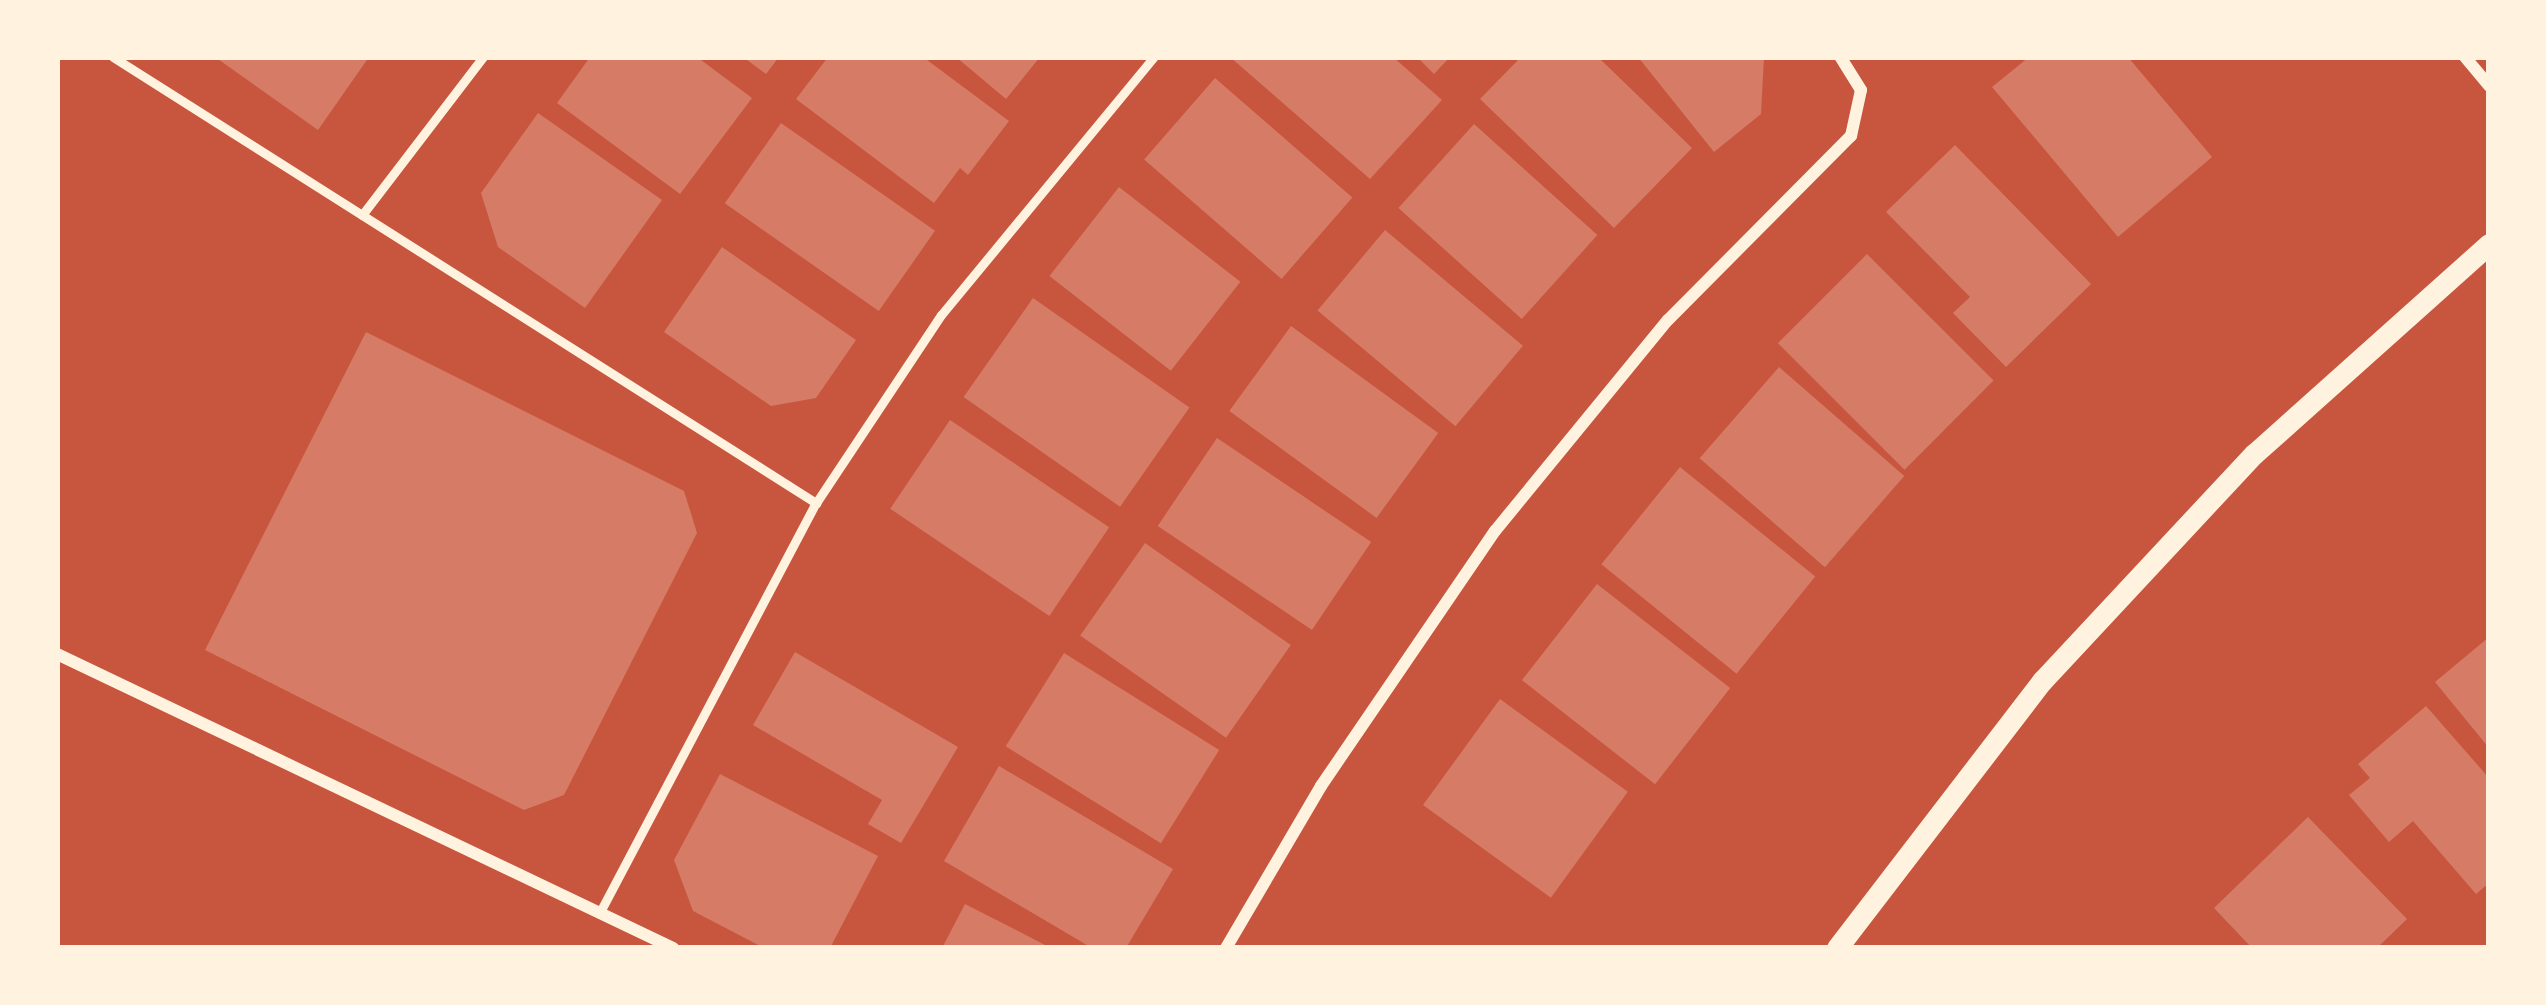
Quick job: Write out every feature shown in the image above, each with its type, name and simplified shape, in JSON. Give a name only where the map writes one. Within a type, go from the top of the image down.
[{"type":"street","points":[[1226,948],[1321,786],[1495,531],[1667,320],[1851,136],[1862,90],[1840,57]]},
{"type":"street","points":[[2465,57],[2489,86]]},
{"type":"street","points":[[1837,948],[2042,681],[2254,454],[2489,244]]},
{"type":"street","points":[[57,654],[673,948]]},
{"type":"lane","points":[[113,57],[816,503]]},
{"type":"lane","points":[[362,215],[483,57]]},
{"type":"lane","points":[[600,912],[816,503],[941,315],[1154,57]]},
{"type":"building","points":[[215,57],[369,57],[318,130]]},
{"type":"building","points":[[590,57],[697,57],[752,98],[680,194],[557,103]]},
{"type":"building","points":[[743,57],[779,57],[766,74]]},
{"type":"building","points":[[828,57],[923,57],[1009,121],[968,175],[960,168],[934,203],[796,99]]},
{"type":"building","points":[[956,57],[1040,57],[1006,99]]},
{"type":"building","points":[[1230,57],[1393,57],[1442,100],[1370,179]]},
{"type":"building","points":[[1417,57],[1450,57],[1434,74]]},
{"type":"building","points":[[1521,57],[1598,57],[1692,148],[1614,228],[1480,99]]},
{"type":"building","points":[[1638,57],[1764,57],[1761,114],[1714,152]]},
{"type":"building","points":[[2029,57],[2128,57],[2212,157],[2118,237],[1992,87]]},
{"type":"building","points":[[1215,78],[1352,197],[1282,279],[1144,160]]},
{"type":"building","points":[[538,113],[662,200],[585,308],[498,247],[481,193]]},
{"type":"building","points":[[781,123],[935,231],[879,311],[725,203]]},
{"type":"building","points":[[1474,124],[1597,235],[1522,319],[1398,208]]},
{"type":"building","points":[[1955,145],[2091,284],[2006,367],[1953,313],[1970,297],[1886,212]]},
{"type":"building","points":[[1119,187],[1240,282],[1171,371],[1049,276]]},
{"type":"building","points":[[1385,230],[1523,346],[1455,426],[1318,310]]},
{"type":"building","points":[[722,247],[856,340],[816,398],[771,406],[664,332]]},
{"type":"building","points":[[1867,254],[1994,381],[1904,470],[1778,343]]},
{"type":"building","points":[[1033,298],[1189,408],[1120,507],[964,397]]},
{"type":"building","points":[[1291,326],[1438,433],[1377,518],[1229,411]]},
{"type":"building","points":[[366,332],[684,491],[697,533],[564,795],[524,810],[205,650]]},
{"type":"building","points":[[1779,367],[1904,476],[1825,567],[1700,458]]},
{"type":"building","points":[[950,420],[1109,527],[1049,616],[890,509]]},
{"type":"building","points":[[1217,438],[1371,542],[1312,630],[1158,526]]},
{"type":"building","points":[[1680,467],[1815,577],[1737,674],[1601,564]]},
{"type":"building","points":[[1145,543],[1291,645],[1226,738],[1080,636]]},
{"type":"building","points":[[1597,584],[1730,688],[1655,784],[1522,680]]},
{"type":"building","points":[[2489,637],[2489,748],[2435,682]]},
{"type":"building","points":[[795,652],[958,747],[901,843],[868,824],[882,800],[753,725]]},
{"type":"building","points":[[1064,653],[1219,750],[1161,843],[1006,746]]},
{"type":"building","points":[[1500,699],[1628,792],[1551,898],[1423,805]]},
{"type":"building","points":[[2426,706],[2489,778],[2489,883],[2476,894],[2413,821],[2389,842],[2349,795],[2370,778],[2358,764]]},
{"type":"building","points":[[999,766],[1173,869],[1126,948],[1092,948],[944,861]]},
{"type":"building","points":[[720,774],[878,856],[830,948],[764,948],[693,911],[674,860]]},
{"type":"building","points":[[2308,817],[2407,919],[2377,948],[2252,948],[2214,908]]},
{"type":"building","points":[[965,904],[1051,948],[942,948]]}]
